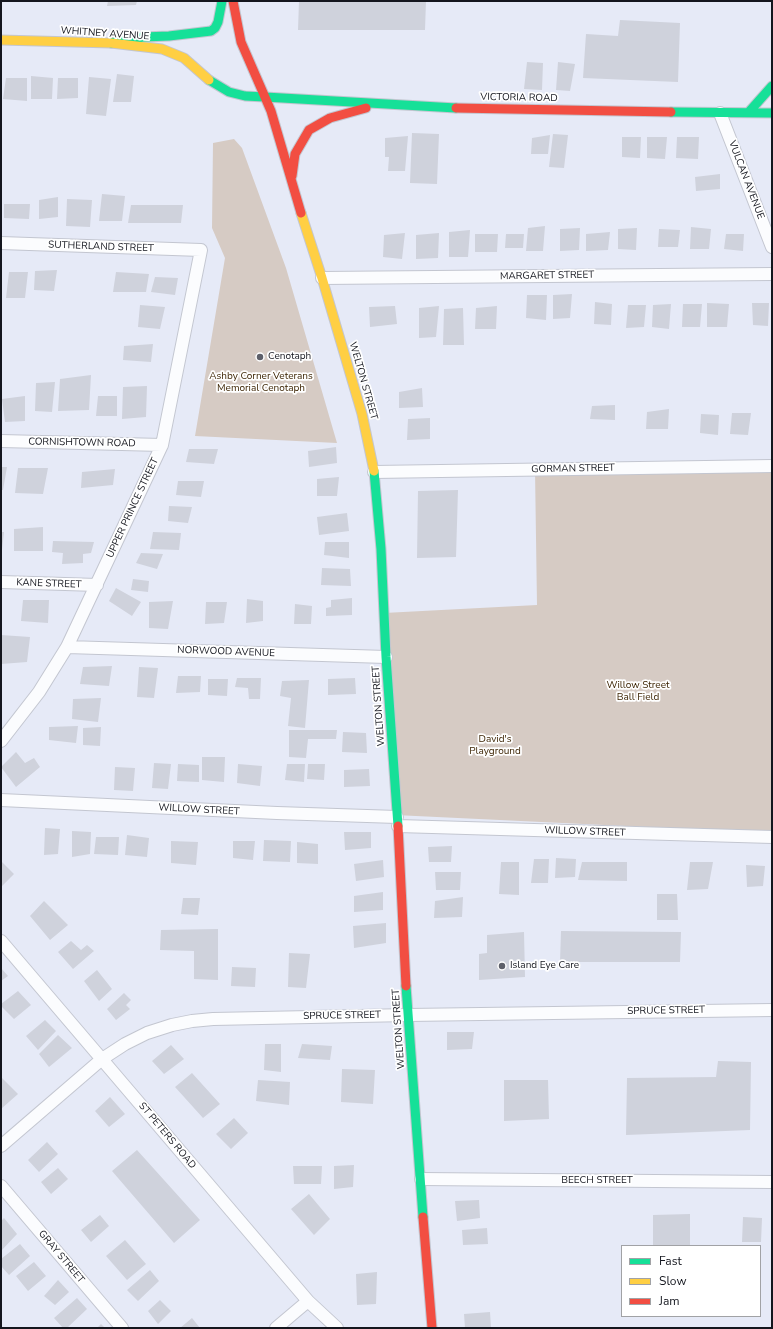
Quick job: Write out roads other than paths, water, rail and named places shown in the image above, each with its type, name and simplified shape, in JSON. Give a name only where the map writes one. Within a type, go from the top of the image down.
[{"type":"main road","points":[[111,43],[143,37],[183,35],[211,31],[215,28],[218,22],[222,1]]},
{"type":"main road","name":"WELTON STREET","points":[[233,1],[241,42],[271,111],[322,278],[362,414],[374,472],[381,549],[386,657],[398,822],[408,1015],[432,1328]]},
{"type":"main road","name":"WHITNEY AVENUE","points":[[1,40],[111,43],[162,49],[184,58],[213,83],[229,92],[245,96],[265,97]]},
{"type":"main road","points":[[748,113],[772,86]]},
{"type":"main road","name":"VICTORIA ROAD","points":[[265,97],[445,108],[772,113]]},
{"type":"main road","points":[[292,182],[292,167],[295,154],[309,130],[330,118],[383,104]]},
{"type":"street","name":"VULCAN AVENUE","points":[[720,113],[772,247]]},
{"type":"street","name":"SUTHERLAND STREET","points":[[1,243],[201,250]]},
{"type":"street","name":"UPPER PRINCE STREET","points":[[1,741],[39,692],[67,647],[162,445],[201,250]]},
{"type":"street","name":"MARGARET STREET","points":[[322,278],[772,274]]},
{"type":"street","name":"CORNISHTOWN ROAD","points":[[1,441],[162,445]]},
{"type":"street","name":"GORMAN STREET","points":[[374,472],[772,466]]},
{"type":"street","name":"KANE STREET","points":[[1,582],[97,586]]},
{"type":"street","name":"NORWOOD AVENUE","points":[[67,647],[386,657]]},
{"type":"street","name":"WILLOW STREET","points":[[1,800],[277,813],[398,822],[772,838]]},
{"type":"street","name":"ST PETERS ROAD","points":[[1,941],[308,1301],[337,1328]]},
{"type":"street","name":"SPRUCE STREET","points":[[1,1146],[102,1059],[125,1044],[147,1033],[172,1025],[192,1021],[213,1019],[408,1015],[772,1010]]},
{"type":"street","name":"BEECH STREET","points":[[421,1179],[772,1182]]},
{"type":"street","name":"GRAY STREET","points":[[1,1186],[122,1328]]},
{"type":"street","points":[[276,1328],[308,1301]]},
{"type":"place","name":"Cenotaph","points":[[260,357]]},
{"type":"place","name":"Island Eye Care","points":[[502,966]]},
{"type":"park label","name":"Ashby Corner Veterans Memorial Cenotaph","points":[[261,382]]},
{"type":"park label","name":"Willow Street Ball Field","points":[[638,692]]},
{"type":"park label","name":"David's Playground","points":[[495,746]]}]
